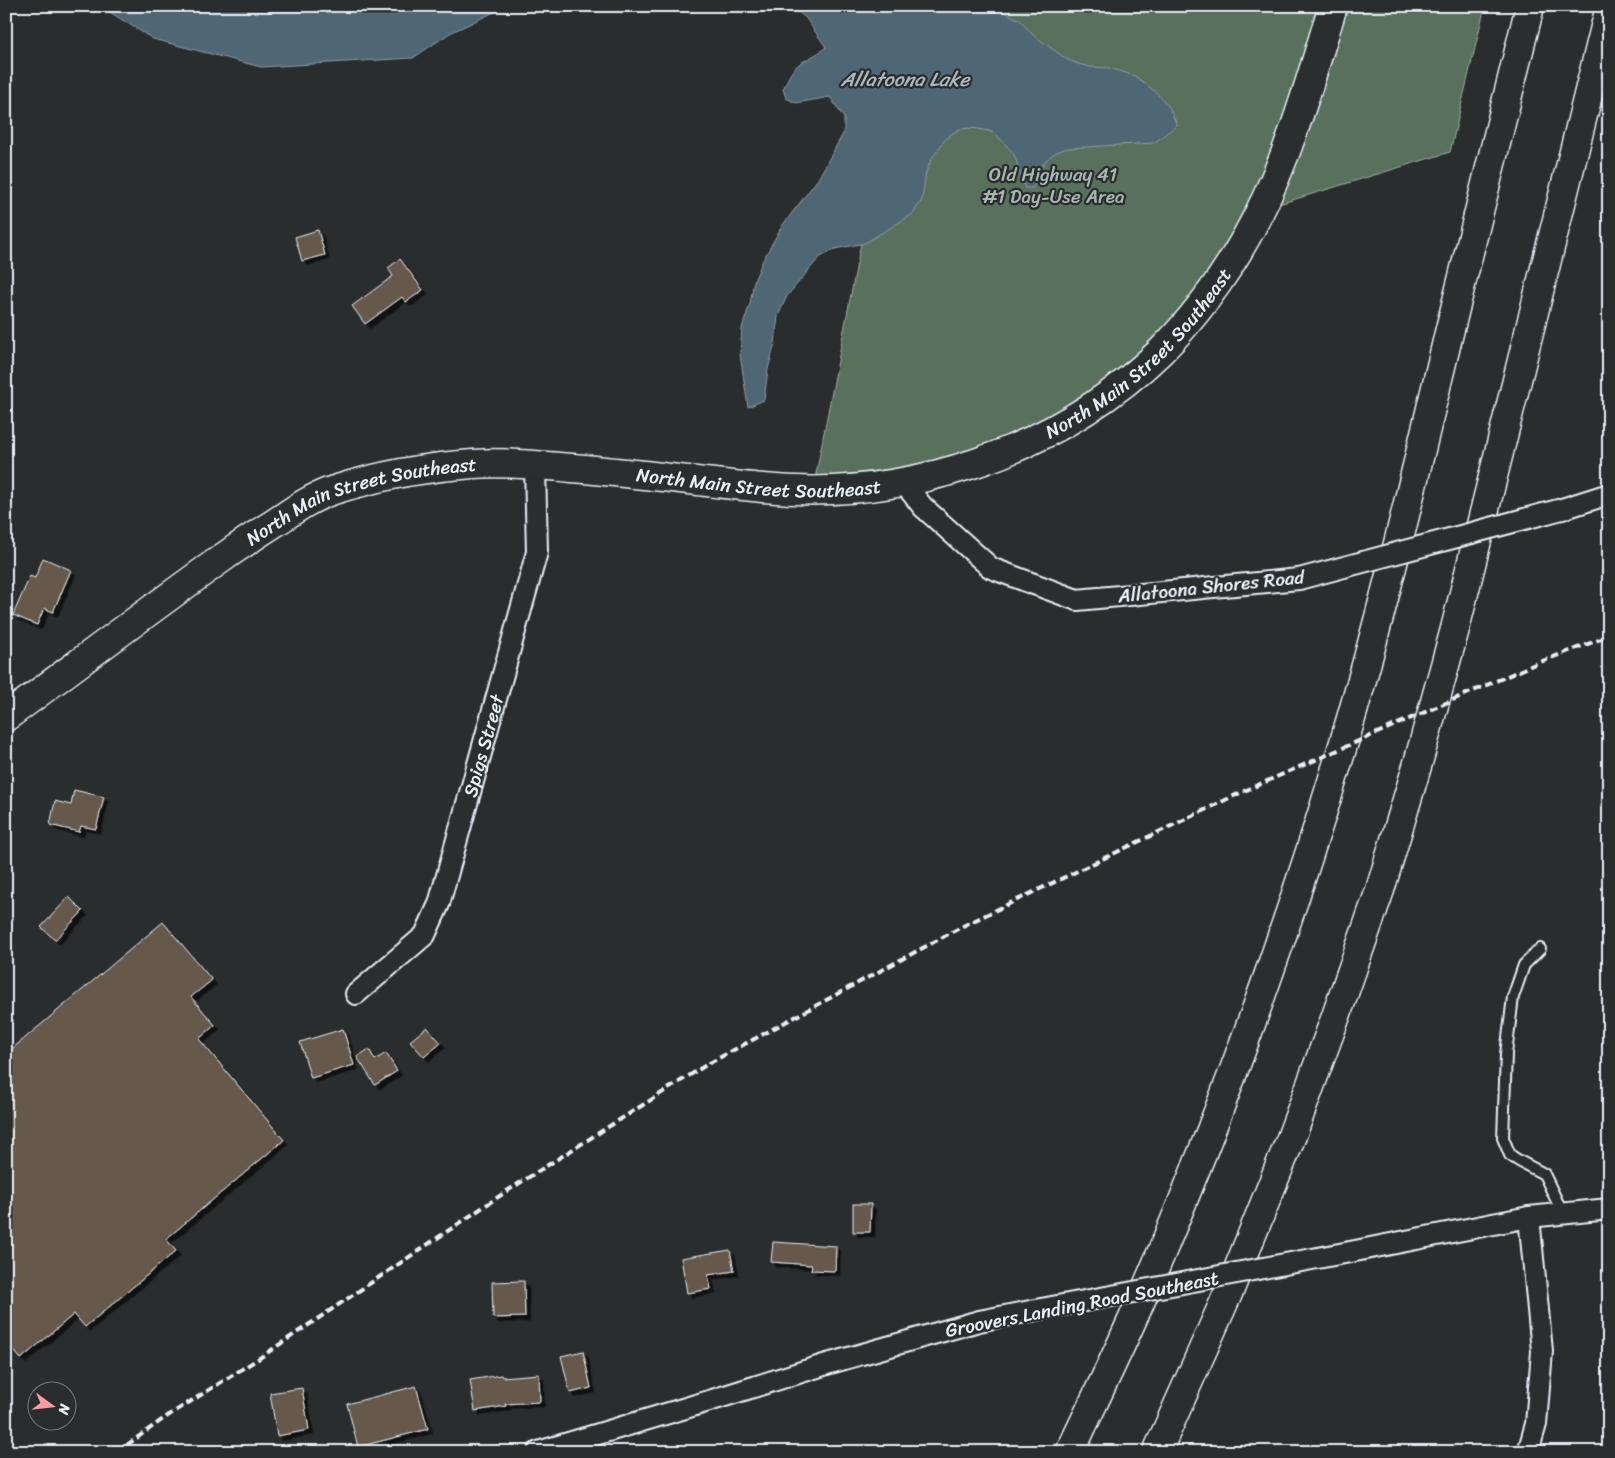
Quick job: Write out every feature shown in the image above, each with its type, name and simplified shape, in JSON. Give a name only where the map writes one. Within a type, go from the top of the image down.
[{"type":"main road","name":"North Main Street Southeast","points":[[6,717],[208,568],[309,500],[332,490],[432,468],[472,464],[535,465],[767,489],[853,489],[942,474],[987,459],[1066,421],[1117,388],[1143,367],[1200,307],[1239,250],[1258,216],[1287,144],[1307,89],[1333,6]]},
{"type":"main road","points":[[1070,1452],[1137,1309],[1181,1206],[1244,1043],[1305,865],[1347,732],[1405,516],[1530,6]]},
{"type":"main road","points":[[1157,1452],[1230,1288],[1292,1138],[1380,890],[1455,629],[1609,11]]},
{"type":"street","name":"Spigs Street","points":[[356,994],[425,935],[439,904],[537,552],[535,465]]},
{"type":"street","name":"Allatoona Shores Road","points":[[903,482],[923,508],[991,568],[1077,600],[1299,579],[1609,494]]},
{"type":"street","name":"Groovers Landing Road Southeast","points":[[538,1452],[709,1402],[828,1364],[979,1321],[1529,1217],[1609,1209]]},
{"type":"street","points":[[1528,1452],[1536,1424],[1542,1351],[1529,1217]]},
{"type":"lane","points":[[1540,949],[1524,965],[1513,997],[1506,1054],[1503,1138],[1510,1155],[1519,1162],[1544,1174],[1563,1214]]},
{"type":"green space","name":"Old Highway 41 #1 Day-Use Area","points":[[873,6],[1485,6],[1450,152],[1243,215],[1203,283],[1188,305],[1173,321],[1113,376],[1084,396],[1022,432],[957,458],[924,467],[883,474],[815,479],[877,161]]},
{"type":"water","points":[[100,6],[507,6],[450,33],[413,58],[261,67],[153,39]]},
{"type":"water","name":"Allatoona Lake","points":[[789,6],[993,6],[1020,20],[1032,34],[1066,59],[1090,67],[1110,68],[1135,76],[1156,92],[1169,107],[1177,125],[1154,143],[1068,148],[1060,151],[1044,162],[1033,188],[1025,188],[1014,154],[996,134],[972,128],[960,129],[951,134],[931,160],[926,172],[922,200],[913,214],[865,243],[835,249],[819,258],[787,296],[778,316],[764,400],[748,407],[740,354],[742,328],[750,304],[754,281],[763,260],[782,226],[818,179],[844,132],[844,118],[830,97],[796,103],[786,98],[783,89],[793,70],[826,47],[805,17]]},
{"type":"building","points":[[318,230],[325,255],[302,261],[295,237]]},
{"type":"building","points":[[400,259],[423,290],[406,302],[402,297],[365,324],[352,306],[393,276],[388,268]]},
{"type":"building","points":[[43,558],[71,570],[53,612],[44,608],[37,625],[13,615],[30,576],[35,578]]},
{"type":"building","points":[[74,790],[104,797],[96,829],[81,826],[79,832],[50,825],[55,801],[71,805]]},
{"type":"building","points":[[69,897],[83,911],[55,940],[41,927]]},
{"type":"building","points":[[163,922],[212,980],[191,997],[215,1025],[199,1039],[284,1140],[166,1239],[176,1251],[85,1327],[74,1314],[21,1359],[6,1341],[6,1054]]},
{"type":"building","points":[[427,1027],[441,1043],[424,1057],[410,1041]]},
{"type":"building","points":[[343,1029],[354,1065],[311,1078],[300,1042]]},
{"type":"building","points":[[369,1049],[375,1060],[386,1053],[397,1071],[375,1085],[357,1057]]},
{"type":"building","points":[[853,1204],[871,1204],[870,1232],[853,1232]]},
{"type":"building","points":[[773,1242],[836,1246],[835,1271],[811,1270],[812,1265],[771,1262]]},
{"type":"building","points":[[730,1250],[734,1271],[708,1275],[711,1289],[687,1293],[681,1258]]},
{"type":"building","points":[[524,1281],[525,1317],[493,1318],[492,1282]]},
{"type":"building","points":[[583,1351],[591,1388],[570,1393],[561,1356]]},
{"type":"building","points":[[539,1374],[540,1402],[505,1404],[506,1406],[475,1411],[470,1380],[501,1375],[502,1377]]},
{"type":"building","points":[[416,1386],[428,1429],[358,1447],[347,1404]]},
{"type":"building","points":[[302,1388],[309,1430],[277,1436],[270,1393]]},
{"type":"railway","points":[[117,1452],[166,1417],[258,1359],[507,1191],[706,1065],[967,924],[1242,792],[1535,664],[1609,636]]}]
